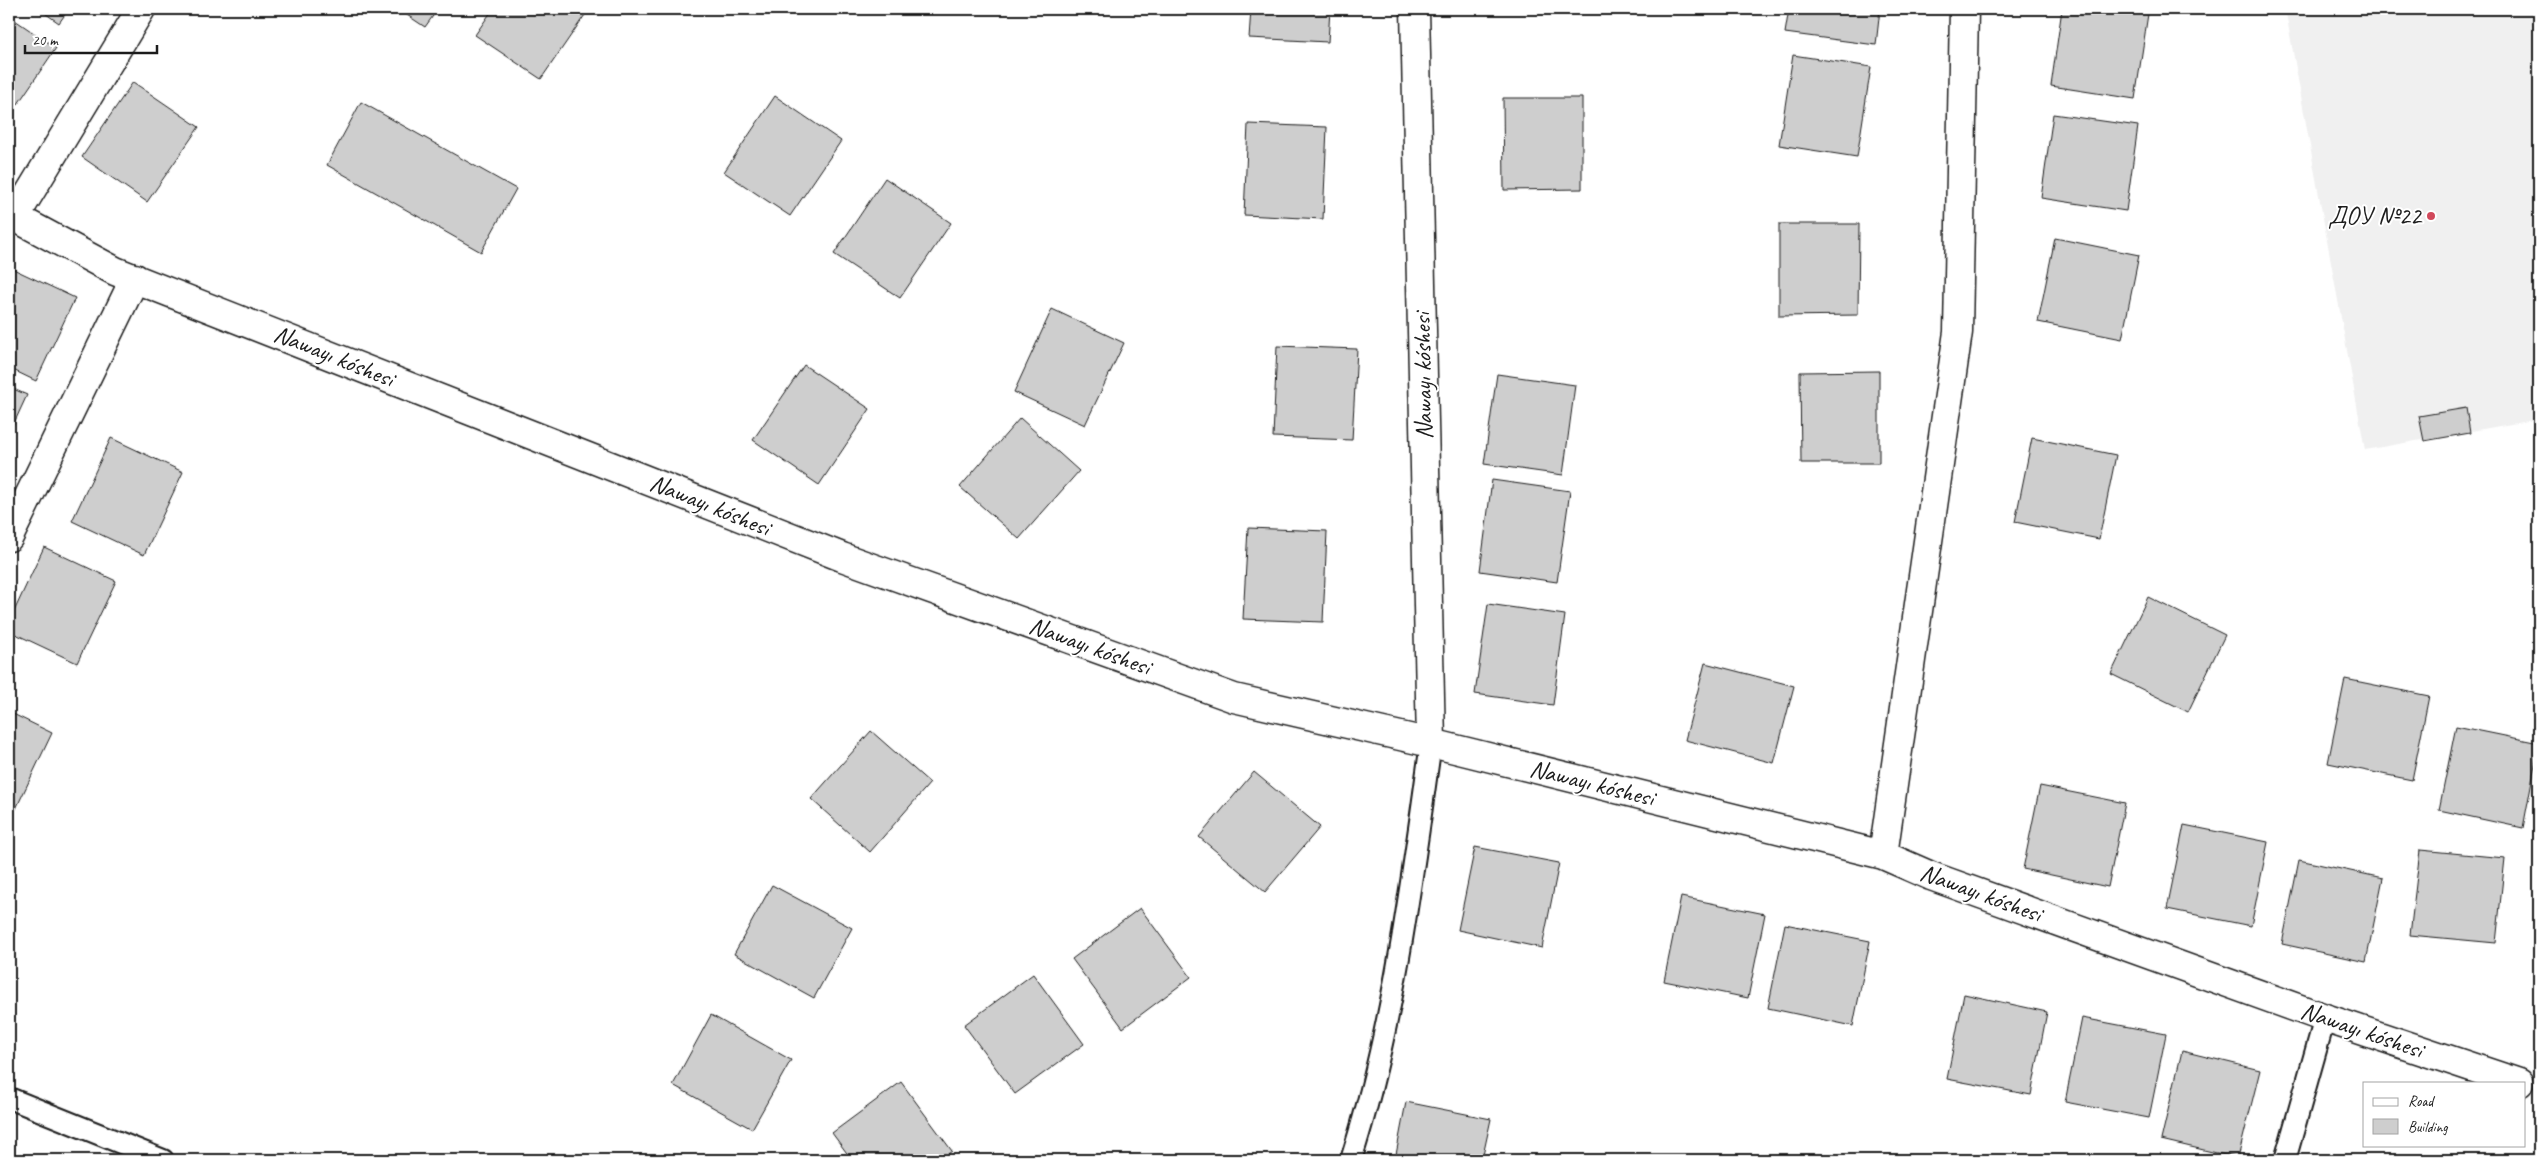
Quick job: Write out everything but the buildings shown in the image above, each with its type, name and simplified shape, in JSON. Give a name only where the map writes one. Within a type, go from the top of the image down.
[{"type":"street","points":[[12,216],[141,9]]},
{"type":"street","name":"Nawayı kóshesi","points":[[1415,9],[1431,743]]},
{"type":"street","points":[[1883,855],[1958,332],[1964,9]]},
{"type":"street","name":"Nawayı kóshesi","points":[[12,216],[115,271],[842,557],[1234,698],[1431,743],[1883,855],[1931,876],[2326,1018],[2516,1082]]},
{"type":"street","points":[[9,537],[135,278]]},
{"type":"street","points":[[2526,1086],[2539,1090]]},
{"type":"lane","points":[[1351,1160],[1363,1123],[1398,970],[1431,743]]},
{"type":"lane","points":[[2285,1160],[2326,1018]]},
{"type":"lane","points":[[9,1098],[163,1160]]},
{"type":"shaded area","name":"ДОУ №22","points":[[2313,9],[2539,9],[2539,419],[2365,450],[2286,13]]},
{"type":"place","name":"ДОУ №22","points":[[2431,216]]}]
